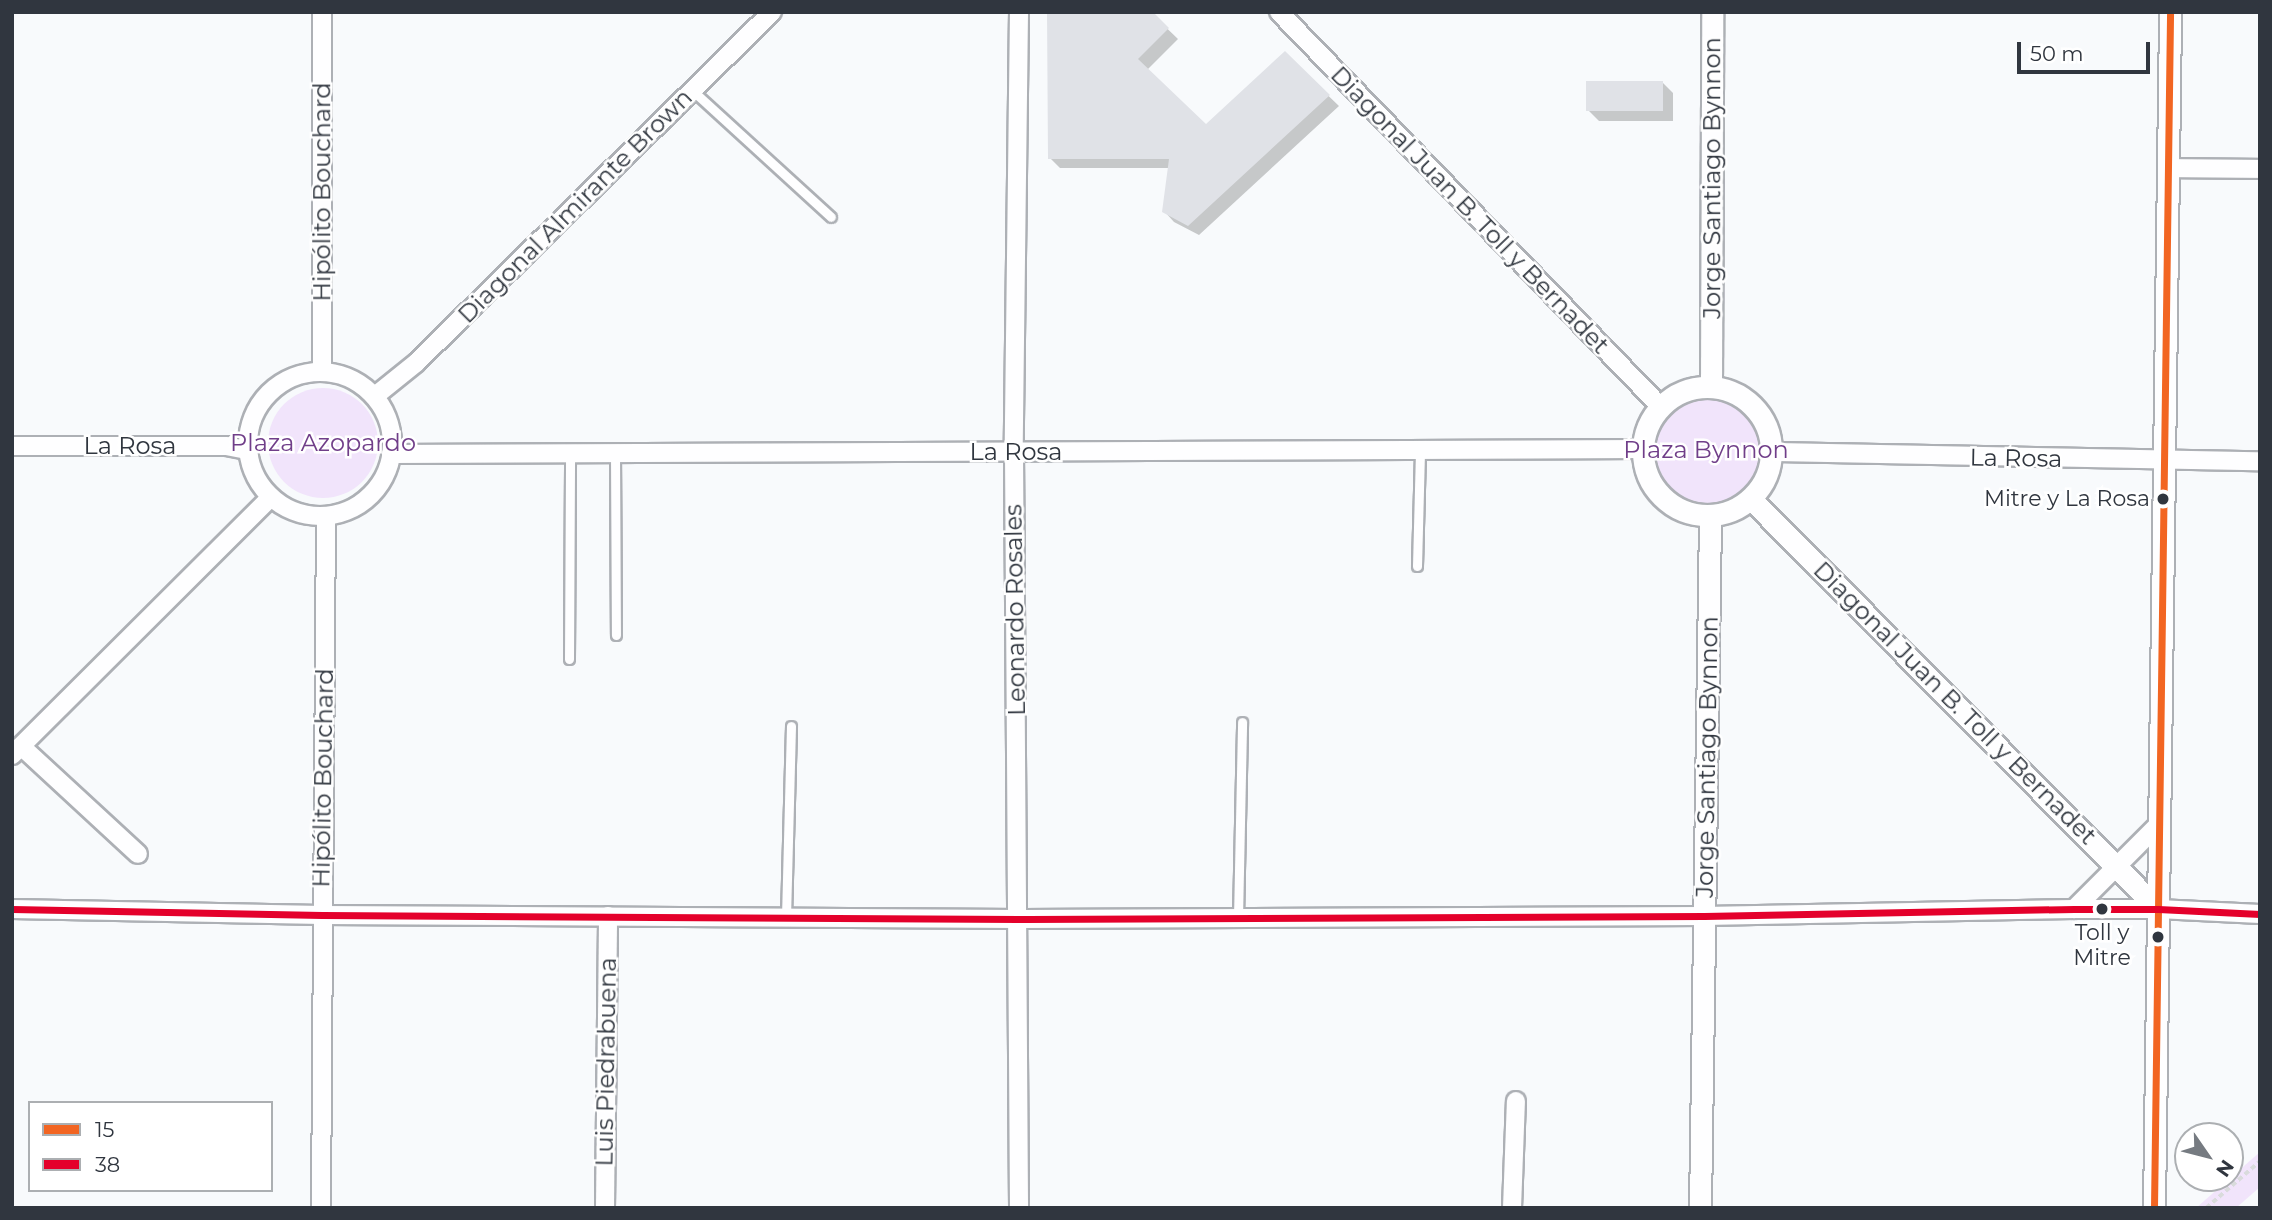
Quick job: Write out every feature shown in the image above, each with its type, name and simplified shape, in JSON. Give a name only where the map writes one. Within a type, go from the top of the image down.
[{"type":"street","name":"Hipólito Bouchard","points":[[322,12],[322,372]]},
{"type":"street","name":"Diagonal Almirante Brown","points":[[375,396],[416,363],[772,12]]},
{"type":"street","name":"Leonardo Rosales","points":[[1019,12],[1014,452],[1019,1208]]},
{"type":"street","name":"Diagonal Juan B. Toll y Bernadet","points":[[1279,12],[1661,407]]},
{"type":"street","name":"Jorge Santiago Bynnon","points":[[1711,386],[1713,12]]},
{"type":"street","points":[[2154,1208],[2170,12]]},
{"type":"street","points":[[2168,168],[2260,169]]},
{"type":"street","points":[[322,372],[356,381],[375,396],[391,428],[391,454],[387,470],[376,490],[358,506],[326,516],[312,517],[290,511],[270,498],[251,468],[247,450],[249,428],[257,408],[271,390],[289,378],[322,372]]},
{"type":"street","points":[[1711,386],[1731,390],[1747,400],[1761,415],[1769,433],[1772,452],[1769,469],[1751,499],[1732,510],[1710,516],[1689,513],[1670,504],[1650,480],[1642,449],[1646,429],[1661,407],[1672,397],[1691,388],[1711,386]]},
{"type":"street","name":"La Rosa","points":[[12,446],[226,446],[247,450]]},
{"type":"street","name":"La Rosa","points":[[391,454],[1642,449]]},
{"type":"street","name":"La Rosa","points":[[1772,452],[2260,461]]},
{"type":"street","points":[[138,854],[17,750],[270,498]]},
{"type":"street","name":"Diagonal Juan B. Toll y Bernadet","points":[[1751,499],[2158,909]]},
{"type":"street","name":"Hipólito Bouchard","points":[[321,1208],[326,516]]},
{"type":"street","name":"Jorge Santiago Bynnon","points":[[1700,1208],[1710,516]]},
{"type":"street","points":[[2074,909],[2158,825]]},
{"type":"street","points":[[12,909],[322,915],[1018,919],[1704,916],[2074,909],[2158,909],[2260,914]]},
{"type":"street","name":"Luis Piedrabuena","points":[[605,1208],[608,916]]},
{"type":"street","points":[[1512,1208],[1516,1101]]},
{"type":"lane","points":[[692,90],[831,217]]},
{"type":"lane","points":[[1418,566],[1420,450]]},
{"type":"lane","points":[[569,659],[570,453]]},
{"type":"lane","points":[[615,453],[615,635]]},
{"type":"lane","points":[[1238,918],[1242,722]]},
{"type":"lane","points":[[786,917],[791,726]]},
{"type":"path","points":[[2206,1208],[2260,1161]]},
{"type":"green space","name":"Plaza Azopardo","points":[[323,388],[344,392],[362,404],[374,422],[378,443],[374,464],[362,482],[344,494],[323,498],[302,494],[284,482],[272,464],[268,443],[272,422],[284,404],[302,392]]},
{"type":"green space","name":"Plaza Bynnon","points":[[1706,395],[1727,399],[1746,411],[1758,430],[1762,451],[1758,472],[1746,491],[1727,503],[1706,507],[1685,503],[1666,491],[1654,472],[1650,451],[1654,430],[1666,411],[1685,399]]},
{"type":"green space","points":[[2260,1152],[2260,1187],[2236,1208],[2196,1208],[2214,1192],[2244,1192],[2244,1166]]},
{"type":"building","points":[[1047,12],[1153,12],[1169,28],[1138,59],[1206,124],[1285,51],[1330,95],[1188,226],[1162,212],[1169,159],[1048,159]]},
{"type":"building","points":[[1586,81],[1663,81],[1663,111],[1586,111]]},
{"type":"transit line","name":"15","points":[[2154,1208],[2170,12]]},
{"type":"transit line","name":"38","points":[[12,909],[322,915],[1018,919],[1704,916],[2074,909],[2158,909],[2260,914]]},
{"type":"place","name":"Mitre y La Rosa","points":[[2163,499]]},
{"type":"place","name":"Toll y Mitre","points":[[2102,909]]}]
